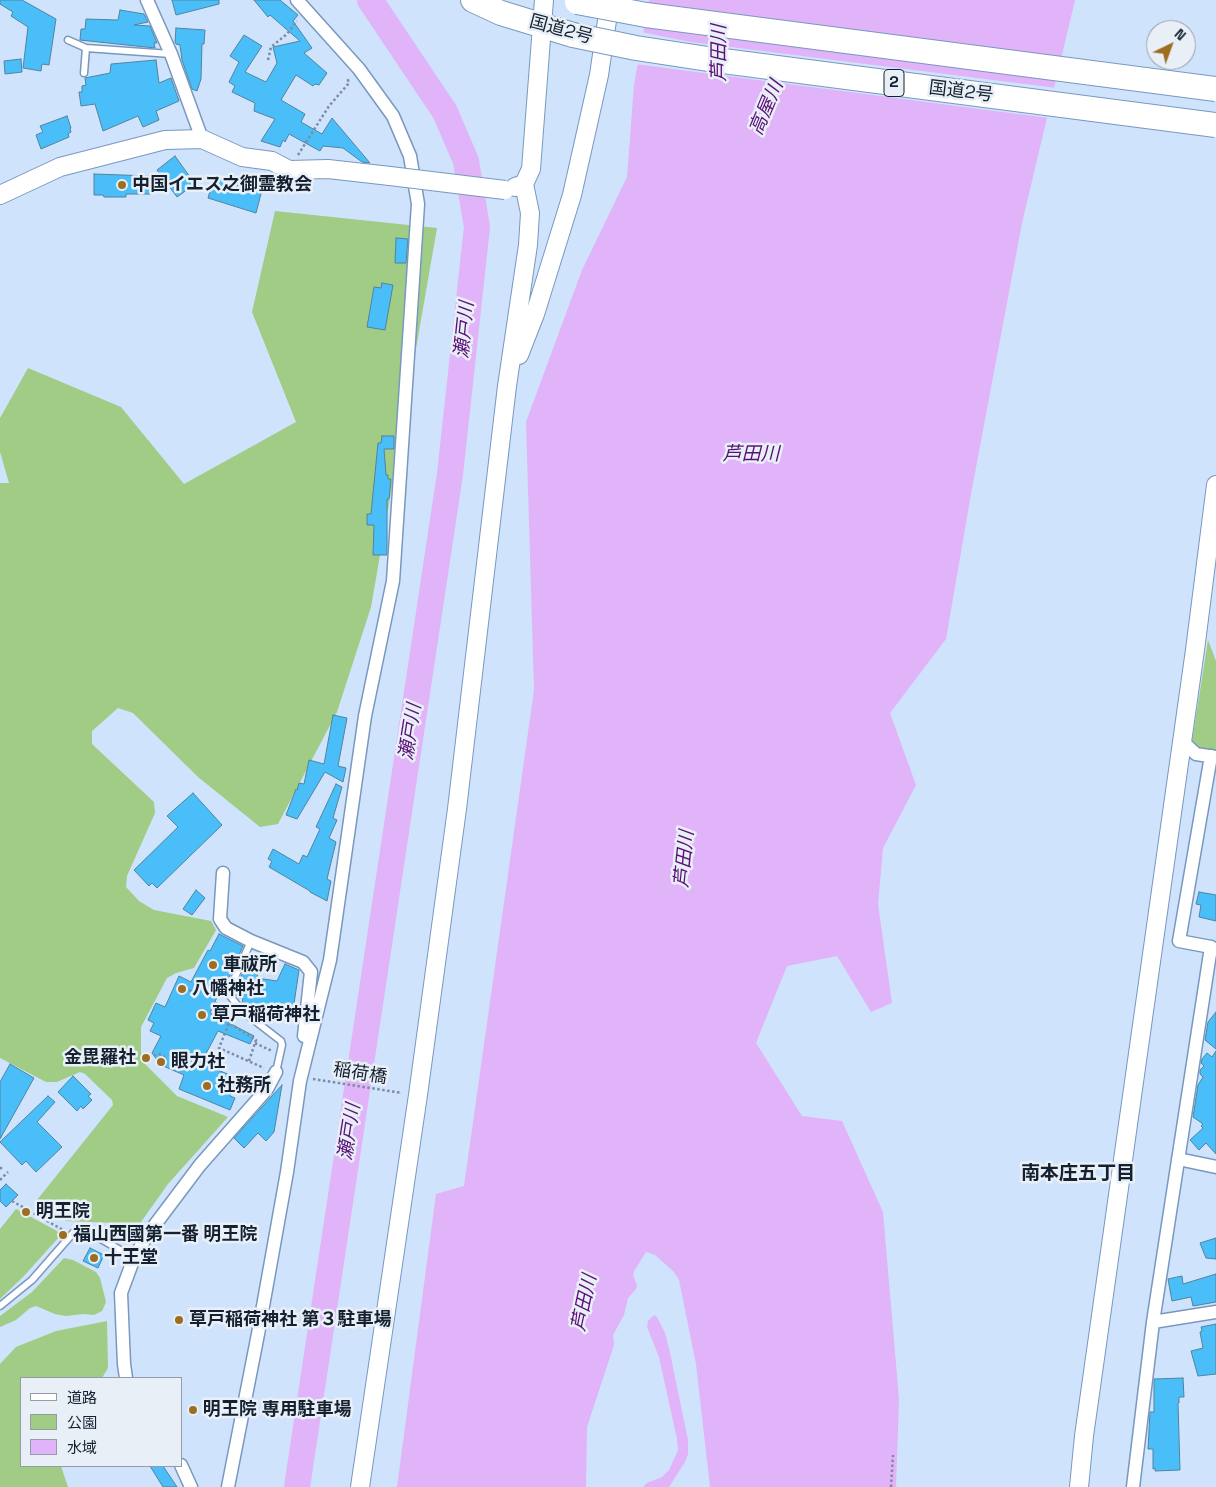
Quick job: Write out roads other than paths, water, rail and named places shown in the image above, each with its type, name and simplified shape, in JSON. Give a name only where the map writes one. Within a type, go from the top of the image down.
[{"type":"highway","name":"国道2号","points":[[474,0],[501,13],[541,27],[636,48],[1216,125]]},
{"type":"highway","name":"国道2号","points":[[574,1],[646,14],[1216,90]]},
{"type":"street","points":[[147,0],[171,54],[202,139]]},
{"type":"street","points":[[360,1487],[418,1095],[457,809],[507,386],[526,263],[530,213],[524,184],[531,169],[544,0]]},
{"type":"street","points":[[507,386],[542,293],[572,195],[599,75],[610,0]]},
{"type":"street","points":[[228,1487],[260,1325],[287,1172],[300,1081],[330,960],[365,716],[393,581],[418,204],[410,156],[393,116],[359,69],[301,5]]},
{"type":"street","points":[[0,195],[60,166],[165,140],[202,139],[242,157],[272,161],[289,170],[328,169],[505,190],[524,184]]},
{"type":"street","points":[[526,263],[532,285],[542,293]]},
{"type":"street","points":[[1079,1487],[1084,1436],[1182,741],[1216,485]]},
{"type":"street","points":[[1133,1487],[1153,1322],[1178,1159],[1214,948],[1179,940],[1214,757],[1196,754],[1182,741]]},
{"type":"street","points":[[223,873],[220,919],[229,930],[304,962],[312,972],[304,1037],[307,1051]]},
{"type":"street","points":[[126,1377],[121,1293],[134,1258],[148,1234],[200,1164],[267,1089],[276,1072]]},
{"type":"street","points":[[1178,1159],[1216,1167]]},
{"type":"street","points":[[1153,1322],[1216,1312]]},
{"type":"street","points":[[182,1466],[191,1487]]},
{"type":"lane","points":[[68,40],[86,48],[171,54]]},
{"type":"lane","points":[[84,73],[86,48]]},
{"type":"lane","points":[[251,941],[228,993],[242,1010],[281,1041],[282,1045],[276,1072]]},
{"type":"lane","points":[[0,1306],[32,1280],[74,1232],[81,1230],[94,1235],[134,1258]]},
{"type":"water","name":"芦田川","points":[[649,0],[1075,0],[1022,223],[946,639],[890,713],[916,785],[883,848],[878,904],[892,1003],[871,1012],[837,956],[787,966],[756,1043],[802,1116],[842,1121],[883,1212],[899,1399],[896,1487],[710,1487],[696,1364],[679,1280],[674,1272],[655,1255],[646,1252],[634,1271],[636,1289],[628,1298],[624,1315],[613,1335],[614,1345],[587,1427],[586,1487],[397,1487],[436,1194],[464,1186],[534,690],[526,422],[582,270],[627,177],[634,85]]},
{"type":"water","points":[[654,1315],[657,1317],[665,1333],[688,1440],[688,1454],[685,1462],[669,1487],[643,1487],[647,1483],[662,1477],[669,1470],[678,1450],[659,1357],[647,1327],[648,1321]]},
{"type":"waterway","name":"瀬戸川","points":[[297,1487],[450,474],[477,227],[466,161],[445,112],[370,0]]},
{"type":"place","name":"中国イエス之御霊教会","points":[[122,185]]},
{"type":"place","name":"車祓所","points":[[213,965]]},
{"type":"place","name":"八幡神社","points":[[182,989]]},
{"type":"place","name":"草戸稲荷神社","points":[[202,1015]]},
{"type":"place","name":"金毘羅社","points":[[146,1058]]},
{"type":"place","name":"眼力社","points":[[161,1062]]},
{"type":"place","name":"社務所","points":[[207,1086]]},
{"type":"place","name":"明王院","points":[[26,1212]]},
{"type":"place","name":"福山西國第一番 明王院","points":[[63,1235]]},
{"type":"place","name":"十王堂","points":[[94,1258]]},
{"type":"place","name":"草戸稲荷神社 第３駐車場","points":[[179,1320]]},
{"type":"place","name":"明王院 専用駐車場","points":[[193,1410]]},
{"type":"district","name":"南本庄五丁目","points":[[1078,1174]]},
{"type":"water label","name":"高屋川","points":[[767,108]]}]
